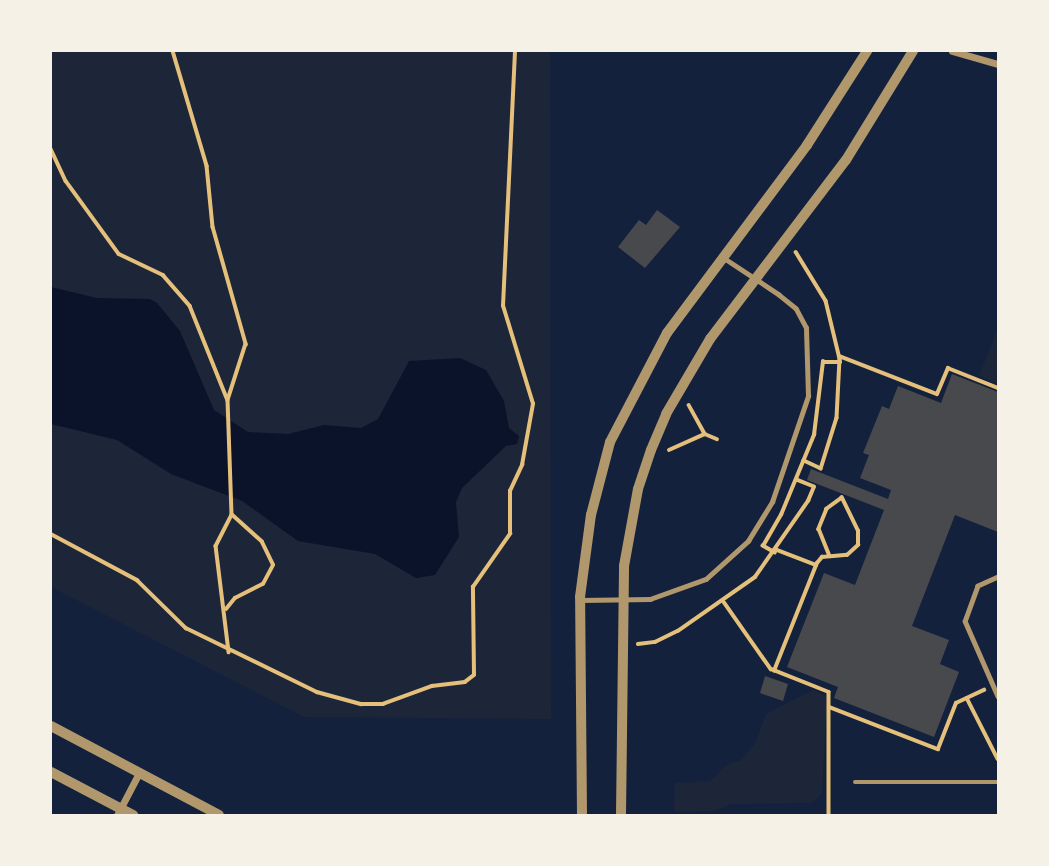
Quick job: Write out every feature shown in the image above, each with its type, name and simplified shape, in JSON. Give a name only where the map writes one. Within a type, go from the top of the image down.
[{"type":"street","points":[[582,815],[580,600],[591,515],[610,442],[649,363],[807,145],[867,51]]},
{"type":"street","points":[[621,815],[622,599],[638,489],[666,414],[710,339],[846,160],[913,51]]},
{"type":"street","points":[[952,51],[998,64]]},
{"type":"street","points":[[51,726],[219,815]]},
{"type":"street","points":[[51,772],[119,812],[133,815]]},
{"type":"street","points":[[119,812],[139,773]]},
{"type":"lane","points":[[580,600],[667,595],[706,579],[748,541],[772,502],[806,405],[809,345],[806,328],[796,309],[723,258]]},
{"type":"lane","points":[[998,577],[978,586],[965,621],[998,696]]},
{"type":"lane","points":[[855,782],[998,782]]},
{"type":"path","points":[[173,51],[207,166],[213,227],[246,344],[228,403]]},
{"type":"path","points":[[51,534],[137,580],[173,619],[229,652],[317,692],[361,704],[399,700],[432,686],[465,682],[474,675],[472,587],[510,534],[510,491],[522,465],[534,404],[503,306],[515,51]]},
{"type":"path","points":[[51,149],[65,181],[119,254],[163,275],[190,306],[228,403],[232,515],[216,546],[229,652]]},
{"type":"path","points":[[796,253],[826,302],[839,356],[836,418],[821,469],[804,461]]},
{"type":"path","points":[[839,356],[937,394],[948,368],[998,388]]},
{"type":"path","points":[[690,405],[705,434],[717,439]]},
{"type":"path","points":[[670,450],[705,434]]},
{"type":"path","points":[[638,644],[655,642],[678,631],[724,602],[755,577],[777,550],[814,487],[797,480]]},
{"type":"path","points":[[774,670],[816,565],[830,556],[853,552],[860,537],[842,498],[827,509],[819,528],[830,556]]},
{"type":"path","points":[[225,609],[235,598],[263,584],[273,565],[262,542],[232,515]]},
{"type":"path","points":[[777,550],[816,565]]},
{"type":"path","points":[[724,602],[774,670],[829,692],[830,815]]},
{"type":"path","points":[[829,706],[938,749],[956,703],[993,685]]},
{"type":"path","points":[[967,698],[998,759]]},
{"type":"shaded area","points":[[51,51],[550,51],[551,719],[304,717],[51,587]]},
{"type":"shaded area","points":[[51,287],[97,298],[150,299],[157,303],[180,331],[214,410],[248,432],[288,434],[324,425],[361,428],[378,419],[409,361],[460,358],[486,370],[504,401],[509,428],[519,436],[517,444],[506,446],[462,488],[456,502],[459,537],[435,575],[416,578],[375,554],[298,541],[242,501],[171,474],[117,440],[51,424]]},
{"type":"shaded area","points":[[998,328],[998,384],[979,376]]},
{"type":"shaded area","points":[[813,690],[827,697],[822,794],[811,803],[731,804],[715,811],[674,812],[675,783],[710,781],[728,764],[740,761],[755,744],[766,714]]},
{"type":"building","points":[[657,210],[680,227],[645,268],[618,247],[639,220],[646,225]]},
{"type":"building","points":[[952,374],[998,392],[998,532],[955,515],[912,626],[949,640],[940,664],[959,672],[934,737],[834,698],[838,687],[787,667],[824,573],[855,585],[884,510],[807,480],[811,469],[888,499],[891,490],[860,478],[869,455],[863,453],[882,406],[889,409],[898,386],[941,403]]},
{"type":"building","points":[[765,676],[788,684],[783,701],[760,693]]}]
